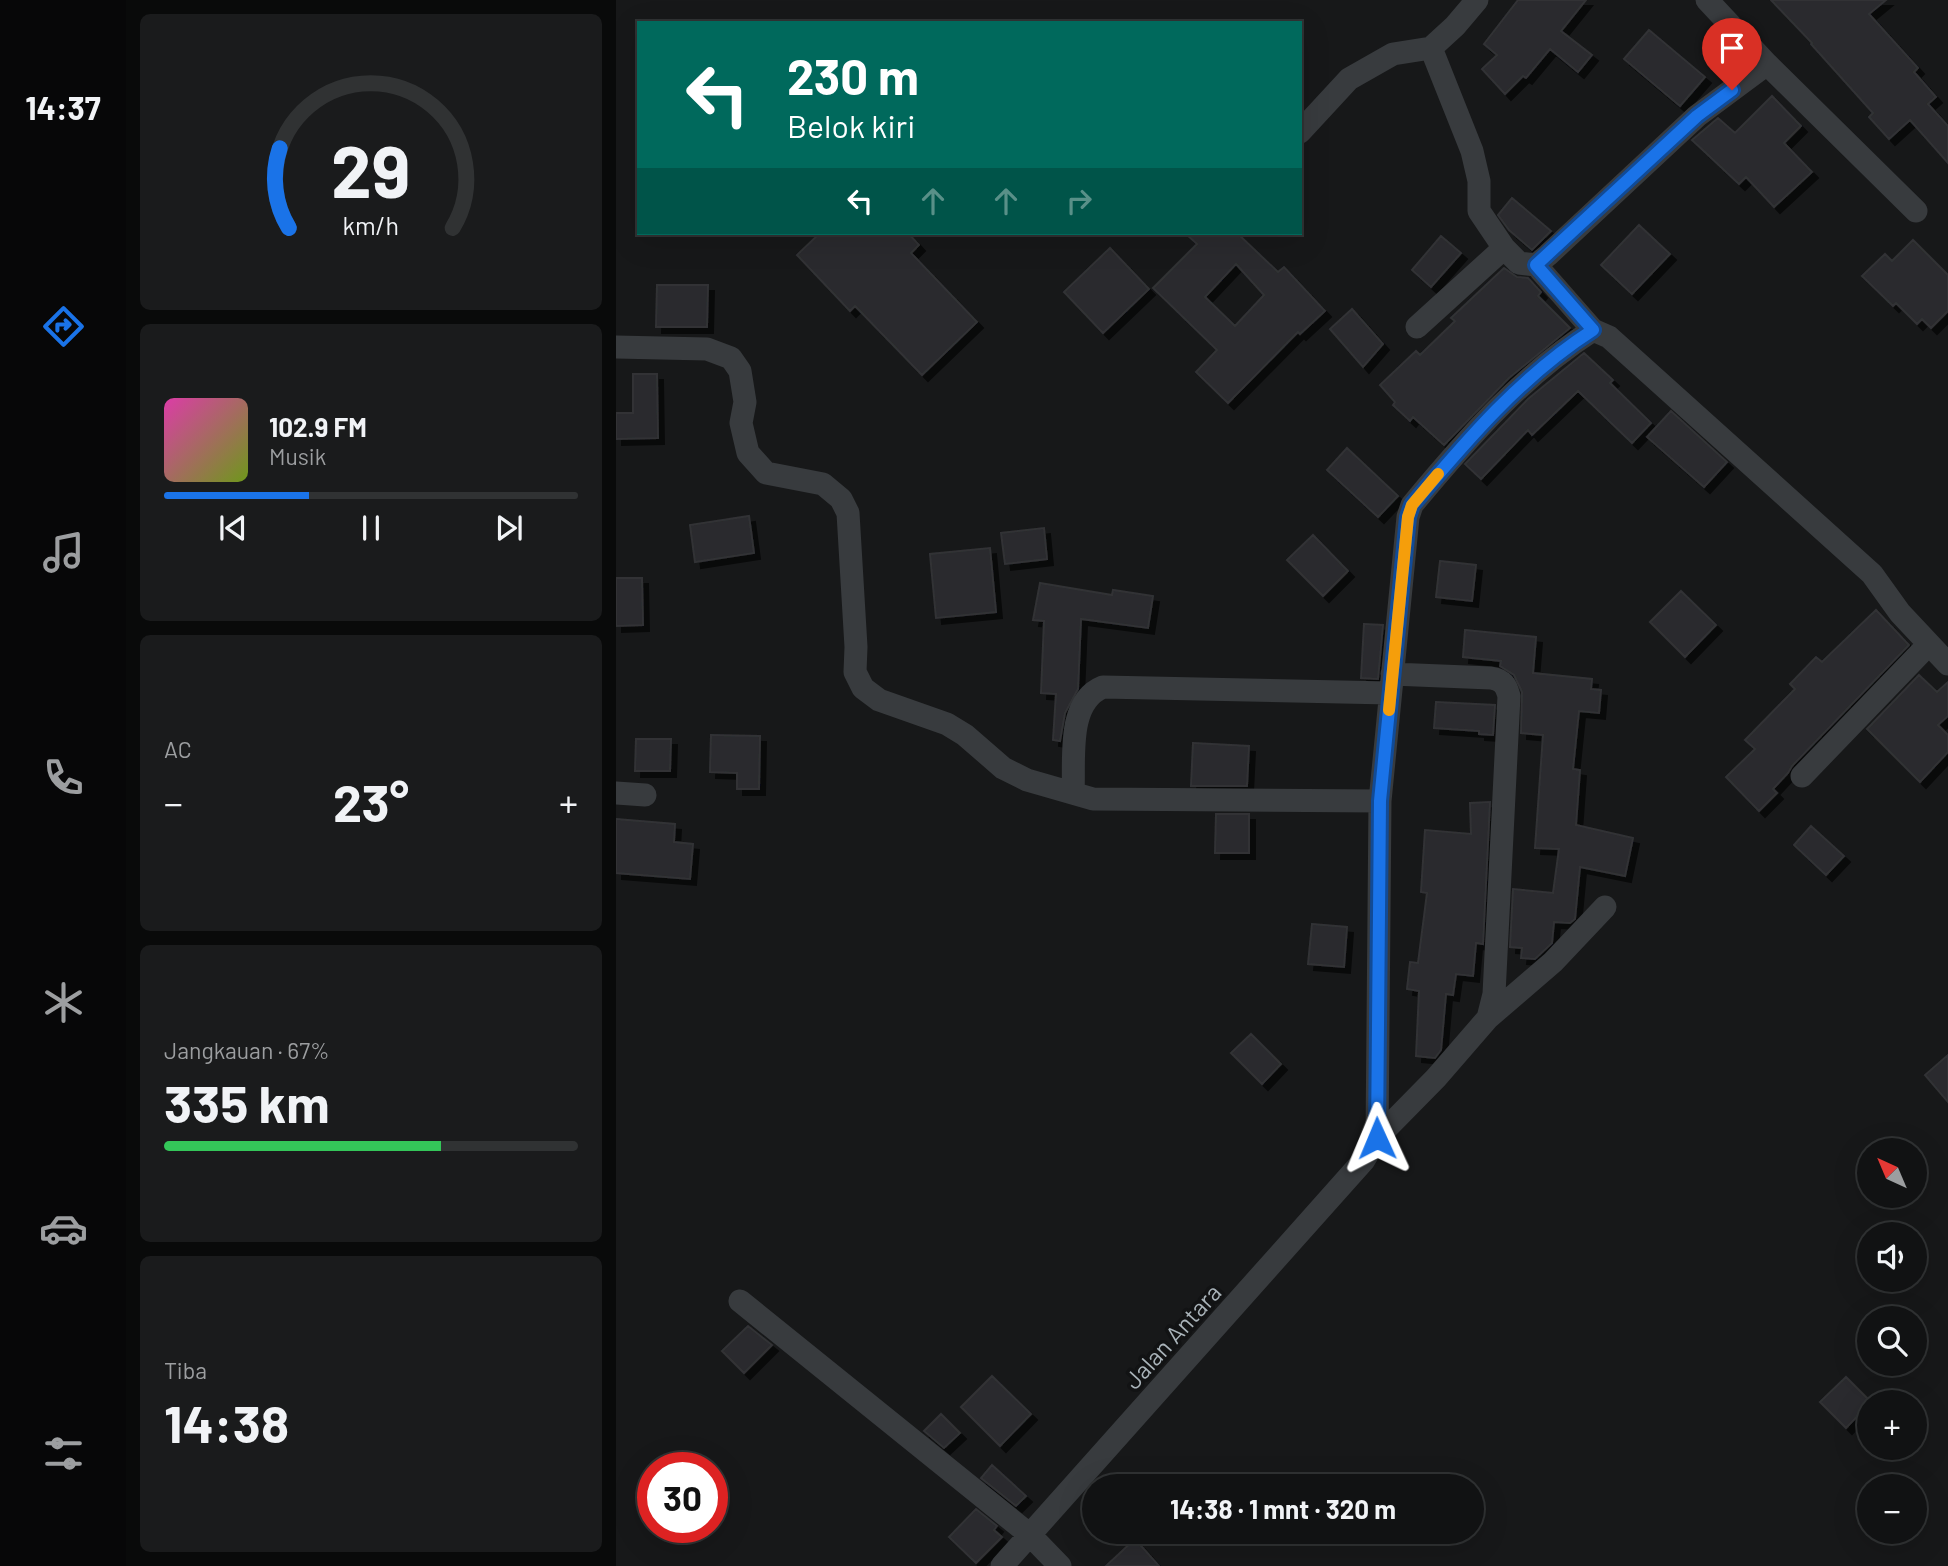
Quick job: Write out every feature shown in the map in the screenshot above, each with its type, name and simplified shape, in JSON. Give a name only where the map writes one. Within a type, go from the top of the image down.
[{"type":"street","points":[[1302,130],[1349,79],[1393,54],[1431,48],[1455,26],[1477,0]]},
{"type":"street","points":[[1707,0],[1767,64],[1916,211]]},
{"type":"street","points":[[1431,48],[1472,151],[1479,181],[1479,211],[1504,248],[1519,263],[1536,265],[1593,330],[1609,337],[1872,574],[1900,613],[1948,664]]},
{"type":"street","points":[[1536,265],[1697,116],[1767,64]]},
{"type":"street","points":[[1417,327],[1504,248]]},
{"type":"street","points":[[1377,1138],[1380,801],[1408,517],[1412,505],[1497,407],[1544,366],[1593,330]]},
{"type":"street","points":[[616,347],[706,349],[731,358],[740,371],[745,402],[741,423],[748,453],[766,474],[823,484],[841,499],[849,513],[855,672],[863,688],[879,700],[947,724],[965,735],[1003,768],[1027,780],[1093,799],[1380,801]]},
{"type":"street","points":[[1802,776],[1928,644]]},
{"type":"street","points":[[1073,793],[1077,717],[1091,692],[1103,687],[1500,680],[1506,686],[1509,696],[1494,994],[1488,1018]]},
{"type":"street","points":[[616,793],[645,795]]},
{"type":"street","name":"Jalan Antara","points":[[1002,1566],[1364,1160],[1377,1138],[1436,1078],[1488,1018],[1553,962],[1605,907]]},
{"type":"street","points":[[740,1301],[1030,1535],[1060,1566]]},
{"type":"building","points":[[1518,0],[1586,0],[1561,31],[1592,55],[1578,72],[1550,49],[1526,78],[1523,76],[1505,94],[1482,69],[1497,55],[1484,44]]},
{"type":"building","points":[[1771,0],[1886,0],[1869,14],[1918,68],[1914,72],[1936,97],[1928,104],[1948,126],[1948,163],[1910,120],[1889,139],[1869,117],[1873,113]]},
{"type":"building","points":[[1649,30],[1705,77],[1680,106],[1624,59]]},
{"type":"building","points":[[1772,96],[1801,126],[1784,143],[1812,172],[1774,207],[1746,177],[1739,184],[1692,140],[1718,118],[1735,133]]},
{"type":"building","points":[[1512,198],[1551,231],[1532,250],[1509,230],[1498,215]]},
{"type":"building","points":[[1639,225],[1670,254],[1632,294],[1601,265]]},
{"type":"building","points":[[818,235],[910,235],[919,245],[911,253],[977,322],[922,375],[855,306],[850,311],[797,255]]},
{"type":"building","points":[[1187,235],[1239,235],[1278,272],[1284,267],[1325,311],[1300,334],[1298,332],[1228,403],[1196,372],[1217,350],[1153,288],[1197,244]],"holes":[[[1236,264],[1264,295],[1235,326],[1205,297]]]},
{"type":"building","points":[[1441,236],[1461,253],[1431,287],[1412,270]]},
{"type":"building","points":[[1913,240],[1948,275],[1948,311],[1931,328],[1922,319],[1917,324],[1896,303],[1893,306],[1862,276],[1885,254],[1892,261]]},
{"type":"building","points":[[1110,248],[1149,289],[1103,333],[1064,292]]},
{"type":"building","points":[[1504,268],[1517,277],[1528,278],[1541,292],[1538,296],[1570,328],[1509,378],[1444,445],[1413,417],[1410,421],[1393,405],[1395,402],[1380,385],[1416,351],[1420,355],[1455,321],[1451,318]]},
{"type":"building","points":[[657,285],[708,285],[707,327],[656,327]]},
{"type":"building","points":[[1352,309],[1383,344],[1363,367],[1330,329]]},
{"type":"building","points":[[1584,353],[1613,380],[1610,383],[1651,423],[1632,443],[1578,391],[1532,435],[1528,430],[1481,479],[1465,464],[1528,399]]},
{"type":"building","points":[[633,374],[657,374],[658,438],[616,439],[616,413],[633,413]]},
{"type":"building","points":[[1671,411],[1727,462],[1704,487],[1647,437]]},
{"type":"building","points":[[1347,448],[1398,496],[1378,517],[1327,470]]},
{"type":"building","points":[[749,516],[754,553],[695,562],[690,525]]},
{"type":"building","points":[[1044,528],[1047,559],[1005,564],[1001,533]]},
{"type":"building","points":[[1313,535],[1348,571],[1323,596],[1287,560]]},
{"type":"building","points":[[990,548],[996,612],[936,618],[930,554]]},
{"type":"building","points":[[1440,561],[1476,565],[1472,601],[1436,597]]},
{"type":"building","points":[[616,578],[642,578],[643,625],[616,626]]},
{"type":"building","points":[[1040,583],[1112,595],[1113,590],[1153,596],[1148,628],[1081,619],[1078,689],[1065,713],[1060,741],[1053,740],[1056,694],[1041,693],[1044,621],[1033,620]]},
{"type":"building","points":[[1681,591],[1716,625],[1685,657],[1650,622]]},
{"type":"building","points":[[1876,610],[1909,645],[1792,766],[1773,789],[1777,793],[1759,811],[1726,777],[1755,749],[1745,740],[1795,689],[1790,684],[1816,657],[1822,662]]},
{"type":"building","points":[[1364,624],[1383,625],[1378,679],[1361,678]]},
{"type":"building","points":[[1465,630],[1536,637],[1533,673],[1592,679],[1591,689],[1601,690],[1599,713],[1579,711],[1573,769],[1580,770],[1576,825],[1633,838],[1625,876],[1580,867],[1575,919],[1570,923],[1554,922],[1552,943],[1535,959],[1521,958],[1522,948],[1510,947],[1513,889],[1553,893],[1559,849],[1535,848],[1543,735],[1521,733],[1522,692],[1514,675],[1500,666],[1501,661],[1463,657]]},
{"type":"building","points":[[1919,675],[1937,692],[1948,682],[1948,716],[1938,725],[1948,735],[1948,752],[1920,782],[1867,729]]},
{"type":"building","points":[[1436,702],[1495,705],[1493,735],[1479,734],[1479,731],[1434,728]]},
{"type":"building","points":[[711,735],[760,736],[759,789],[737,789],[737,773],[710,772]]},
{"type":"building","points":[[636,739],[671,739],[670,771],[635,771]]},
{"type":"building","points":[[1193,743],[1249,746],[1247,786],[1191,786]]},
{"type":"building","points":[[1490,802],[1483,944],[1476,943],[1473,976],[1456,974],[1453,995],[1446,994],[1441,1050],[1435,1058],[1416,1056],[1419,991],[1407,989],[1410,962],[1418,963],[1427,893],[1421,892],[1425,830],[1471,834],[1470,803]]},
{"type":"building","points":[[1216,814],[1249,814],[1249,853],[1215,853]]},
{"type":"building","points":[[616,819],[675,824],[674,842],[693,844],[690,879],[616,873]]},
{"type":"building","points":[[1811,826],[1844,856],[1826,875],[1794,845]]},
{"type":"building","points":[[1312,924],[1347,927],[1344,967],[1308,964]]},
{"type":"building","points":[[1251,1034],[1281,1064],[1262,1084],[1231,1053]]},
{"type":"building","points":[[1948,1055],[1948,1102],[1925,1075]]},
{"type":"building","points":[[748,1326],[772,1345],[744,1373],[722,1351]]},
{"type":"building","points":[[992,1376],[1031,1414],[1000,1446],[961,1407]]},
{"type":"building","points":[[1846,1377],[1859,1390],[1857,1417],[1846,1428],[1820,1402]]},
{"type":"building","points":[[941,1414],[960,1433],[944,1448],[924,1431]]},
{"type":"building","points":[[992,1465],[1026,1496],[1016,1506],[981,1478]]},
{"type":"building","points":[[976,1509],[997,1526],[994,1530],[1002,1537],[976,1563],[949,1537]]},
{"type":"building","points":[[1130,1544],[1139,1544],[1159,1566],[1106,1566]]},
{"type":"slow traffic","points":[[1389,710],[1408,517],[1412,505],[1438,474]]},
{"type":"route","points":[[1377,1138],[1380,801],[1408,517],[1412,505],[1497,407],[1544,366],[1593,330],[1536,265],[1697,116],[1732,90]]}]
